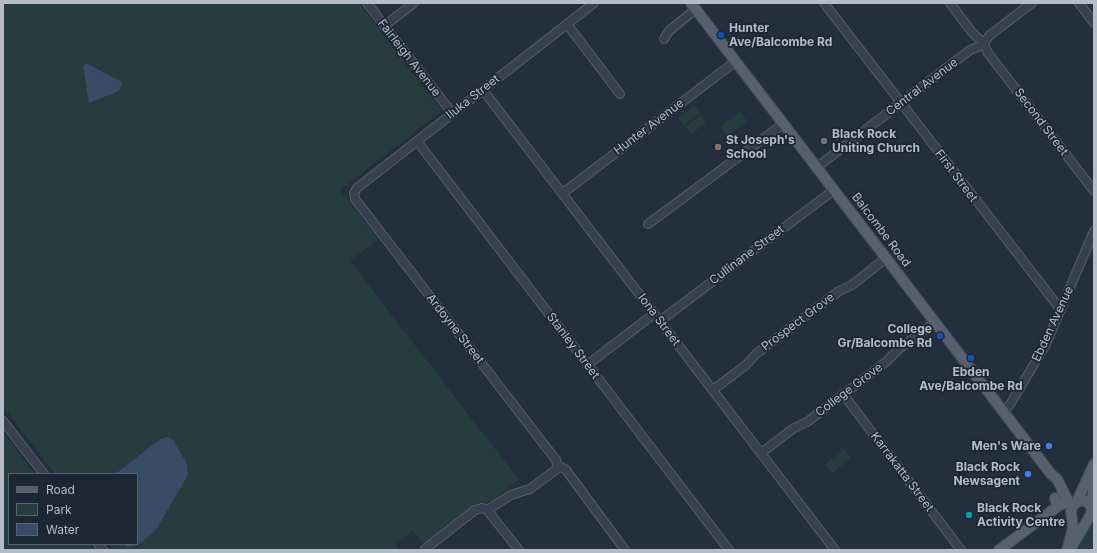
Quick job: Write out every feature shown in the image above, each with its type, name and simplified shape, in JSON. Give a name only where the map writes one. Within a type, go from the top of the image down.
[{"type":"main road","name":"Balcombe Road","points":[[694,6],[1051,474],[1061,498]]},
{"type":"main road","points":[[1068,550],[1074,528],[1072,506],[1077,501],[1094,464]]},
{"type":"main road","points":[[1068,550],[1091,514],[1094,484]]},
{"type":"main road","points":[[1061,498],[1073,496],[1077,501]]},
{"type":"main road","points":[[1061,498],[1065,512],[1081,521],[1086,520],[1091,514]]},
{"type":"main road","points":[[999,550],[1042,518],[1055,511],[1061,498]]},
{"type":"main road","points":[[1077,501],[1083,500],[1088,503],[1091,514]]},
{"type":"street","name":"Fairleigh Avenue","points":[[367,3],[452,113]]},
{"type":"street","points":[[384,26],[414,3]]},
{"type":"street","name":"Iluka Street","points":[[354,193],[357,188],[594,3]]},
{"type":"street","name":"First Street","points":[[824,3],[1061,310]]},
{"type":"street","name":"Second Street","points":[[950,3],[1094,192]]},
{"type":"street","name":"Central Avenue","points":[[817,167],[1032,3]]},
{"type":"street","points":[[1079,3],[1094,23]]},
{"type":"street","points":[[664,39],[669,31],[694,6]]},
{"type":"street","points":[[567,24],[620,94]]},
{"type":"street","name":"Hunter Avenue","points":[[563,193],[736,61]]},
{"type":"street","name":"Iona Street","points":[[483,90],[835,550]]},
{"type":"street","points":[[648,224],[783,124]]},
{"type":"street","name":"Stanley Street","points":[[417,141],[729,550]]},
{"type":"street","name":"Cullinane Street","points":[[660,321],[834,190]]},
{"type":"street","name":"Ardoyne Street","points":[[354,193],[355,199],[556,460],[558,466],[566,470],[625,550]]},
{"type":"street","name":"Ebden Avenue","points":[[1004,412],[1041,352],[1093,236]]},
{"type":"street","name":"Prospect Grove","points":[[713,390],[746,365],[756,354],[886,258]]},
{"type":"street","points":[[587,365],[654,314]]},
{"type":"street","name":"College Grove","points":[[761,453],[843,394],[935,322]]},
{"type":"street","name":"Karrakatta Street","points":[[843,394],[961,550]]},
{"type":"street","points":[[3,421],[43,473]]},
{"type":"street","points":[[489,512],[511,495],[530,489],[558,466]]},
{"type":"street","points":[[424,550],[475,510],[482,508],[489,512],[519,550]]},
{"type":"green space","points":[[3,3],[359,3],[442,111],[340,190],[378,239],[350,261],[519,480],[492,501],[478,504],[425,545],[413,531],[396,544],[400,550],[114,550],[110,545],[138,545],[138,473],[54,473],[3,406]]},
{"type":"green space","points":[[694,106],[700,113],[684,125],[678,118]]},
{"type":"green space","points":[[740,112],[747,121],[727,136],[720,127]]},
{"type":"green space","points":[[701,115],[706,123],[691,134],[685,127]]},
{"type":"green space","points":[[3,432],[34,473],[8,473],[8,545],[90,545],[94,550],[3,550]]},
{"type":"green space","points":[[844,449],[851,458],[832,473],[825,464]]},
{"type":"green space","points":[[1094,518],[1094,550],[1075,550],[1077,545]]},
{"type":"water","points":[[86,63],[122,82],[119,91],[89,103],[83,67]]},
{"type":"water","points":[[168,437],[173,440],[187,464],[188,475],[156,530],[138,544],[138,473],[114,473],[118,472],[160,439]]},
{"type":"water","points":[[126,545],[137,545],[127,547]]},
{"type":"place","name":"Hunter Ave/Balcombe Rd","points":[[721,35]]},
{"type":"place","name":"Black Rock Uniting Church","points":[[824,141]]},
{"type":"place","name":"St Joseph's School","points":[[718,147]]},
{"type":"place","name":"College Gr/Balcombe Rd","points":[[940,336]]},
{"type":"place","name":"Ebden Ave/Balcombe Rd","points":[[971,358]]},
{"type":"place","name":"Men's Ware","points":[[1049,446]]},
{"type":"place","name":"Black Rock Newsagent","points":[[1028,474]]},
{"type":"place","name":"Black Rock Activity Centre","points":[[969,515]]}]
